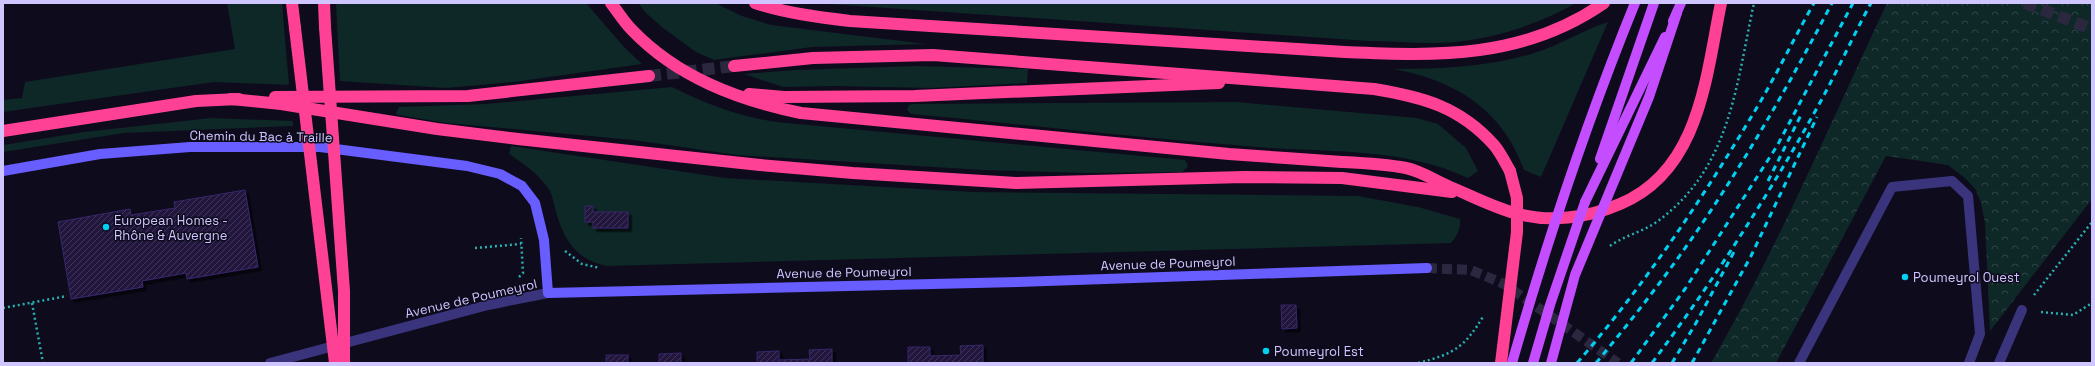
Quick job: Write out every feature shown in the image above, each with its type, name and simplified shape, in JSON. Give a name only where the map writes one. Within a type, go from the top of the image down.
[{"type":"highway","points":[[292,3],[335,363]]},
{"type":"highway","points":[[324,3],[344,291],[344,363]]},
{"type":"highway","points":[[611,3],[631,29],[655,51],[679,68],[707,84],[745,99],[801,113],[1245,155],[1408,168],[1515,213],[1537,217],[1570,218],[1621,204],[1647,189],[1664,173],[1680,154],[1690,135],[1705,82],[1721,3]]},
{"type":"highway","points":[[755,3],[777,10],[807,16],[850,21],[1381,54],[1447,53],[1492,50],[1545,35],[1591,12],[1604,3]]},
{"type":"highway","points":[[734,66],[827,57],[933,55],[1374,89],[1432,102],[1461,115],[1494,145],[1510,171],[1517,198],[1517,232],[1501,363]]},
{"type":"highway","points":[[3,131],[196,101],[231,99],[468,96],[649,76]]},
{"type":"highway","points":[[707,84],[738,92],[762,96],[915,96],[1270,80]]},
{"type":"highway","points":[[231,99],[281,104],[438,129],[518,139],[853,174],[1016,183],[1244,177],[1342,178],[1466,193]]},
{"type":"main road","points":[[1512,363],[1548,241],[1569,179],[1635,3]]},
{"type":"main road","points":[[1534,363],[1550,305],[1654,3]]},
{"type":"main road","points":[[1551,363],[1575,275],[1649,97],[1681,3]]},
{"type":"main road","points":[[1585,202],[1677,13]]},
{"type":"main road","name":"Chemin du Bac à Traille","points":[[3,171],[100,154],[190,147],[320,147],[468,166],[500,174],[517,183],[522,186],[535,202],[544,240],[548,293]]},
{"type":"main road","name":"Avenue de Poumeyrol","points":[[548,293],[1018,282],[1427,268]]},
{"type":"street","points":[[1799,363],[1892,187],[1952,181],[1968,196],[1980,334],[1969,363]]},
{"type":"street","name":"Avenue de Poumeyrol","points":[[270,363],[488,305],[548,293]]},
{"type":"street","points":[[1999,363],[2022,310]]},
{"type":"path","points":[[1608,247],[1621,237],[1645,229],[1662,217],[1688,194],[1710,164],[1720,143],[1729,117],[1754,3]]},
{"type":"path","points":[[2022,310],[2092,222]]},
{"type":"path","points":[[3,308],[66,296]]},
{"type":"path","points":[[32,303],[43,363]]},
{"type":"path","points":[[2022,310],[2073,315],[2092,303]]},
{"type":"path","points":[[1418,363],[1456,350],[1472,336],[1489,308]]},
{"type":"green space","points":[[227,3],[282,3],[289,85],[214,82],[3,112],[3,100],[22,98],[25,82],[235,49]]},
{"type":"green space","points":[[336,3],[586,3],[624,47],[642,64],[514,82],[446,88],[340,81]]},
{"type":"green space","points":[[638,3],[715,3],[742,16],[771,25],[926,44],[812,47],[714,60],[696,52],[663,28],[646,13]]},
{"type":"green space","points":[[814,3],[1576,3],[1562,11],[1517,29],[1470,40],[1433,43],[1368,41]]},
{"type":"green space","points":[[1887,3],[2092,3],[2092,199],[1990,331],[1985,223],[1981,203],[1976,190],[1966,179],[1948,165],[1886,156],[1776,363],[1711,363],[1759,275],[1781,230]]},
{"type":"green space","points":[[1608,22],[1541,177],[1524,170],[1515,149],[1503,130],[1490,114],[1474,101],[1457,90],[1437,81],[1394,69],[1465,66],[1517,58],[1544,50]]},
{"type":"green space","points":[[916,66],[1028,69],[1027,83],[931,88],[834,86],[783,87],[744,74],[795,70]]},
{"type":"green space","points":[[672,87],[722,109],[776,122],[1185,160],[1188,165],[1182,172],[1087,173],[983,170],[737,155],[633,140],[447,123],[398,115],[396,113],[399,107],[486,104]]},
{"type":"green space","points":[[1236,102],[1417,118],[1438,124],[1466,148],[1478,171],[1468,178],[1420,162],[1396,157],[1180,140],[911,114],[907,110],[909,105],[912,104]]},
{"type":"green space","points":[[211,118],[293,121],[293,126],[124,133],[3,152],[3,145],[84,132]]},
{"type":"green space","points":[[511,146],[725,178],[973,192],[1358,196],[1418,207],[1460,219],[1460,226],[1451,243],[607,266],[596,263],[579,254],[567,240],[559,222],[550,191],[537,175],[509,154]]},
{"type":"building","points":[[245,190],[258,267],[187,279],[186,273],[142,281],[143,287],[71,299],[58,222],[130,209],[131,215],[175,208],[174,202]]},
{"type":"building","points":[[585,206],[593,206],[593,212],[628,212],[628,228],[593,228],[593,222],[585,222]]},
{"type":"building","points":[[1281,305],[1296,305],[1297,328],[1282,329]]},
{"type":"building","points":[[983,345],[983,363],[908,363],[908,347],[930,347],[930,356],[961,355],[960,346]]},
{"type":"building","points":[[832,349],[832,363],[757,363],[757,352],[779,351],[779,360],[810,359],[809,350]]},
{"type":"building","points":[[681,353],[681,363],[659,363],[659,354]]},
{"type":"building","points":[[606,355],[628,355],[628,363],[606,363]]},
{"type":"tunnel","points":[[2025,3],[2092,29]]},
{"type":"tunnel","points":[[649,76],[734,66]]},
{"type":"tunnel","points":[[1427,268],[1471,270],[1504,284],[1618,363]]},
{"type":"railway","points":[[1577,363],[1648,274],[1692,211],[1761,100],[1814,3]]},
{"type":"railway","points":[[1596,363],[1641,308],[1704,221],[1727,186],[1771,114],[1832,3]]},
{"type":"railway","points":[[1631,363],[1685,289],[1777,146],[1853,3]]},
{"type":"railway","points":[[1652,363],[1718,270],[1779,174],[1824,95],[1871,3]]},
{"type":"railway","points":[[1768,181],[1801,115]]},
{"type":"railway","points":[[1692,363],[1751,256],[1817,117]]},
{"type":"railway","points":[[1672,363],[1696,323],[1735,250]]},
{"type":"place","name":"European Homes - Rhône & Auvergne","points":[[106,227]]},
{"type":"place","name":"Poumeyrol Ouest","points":[[1905,277]]},
{"type":"place","name":"Poumeyrol Est","points":[[1266,351]]}]
